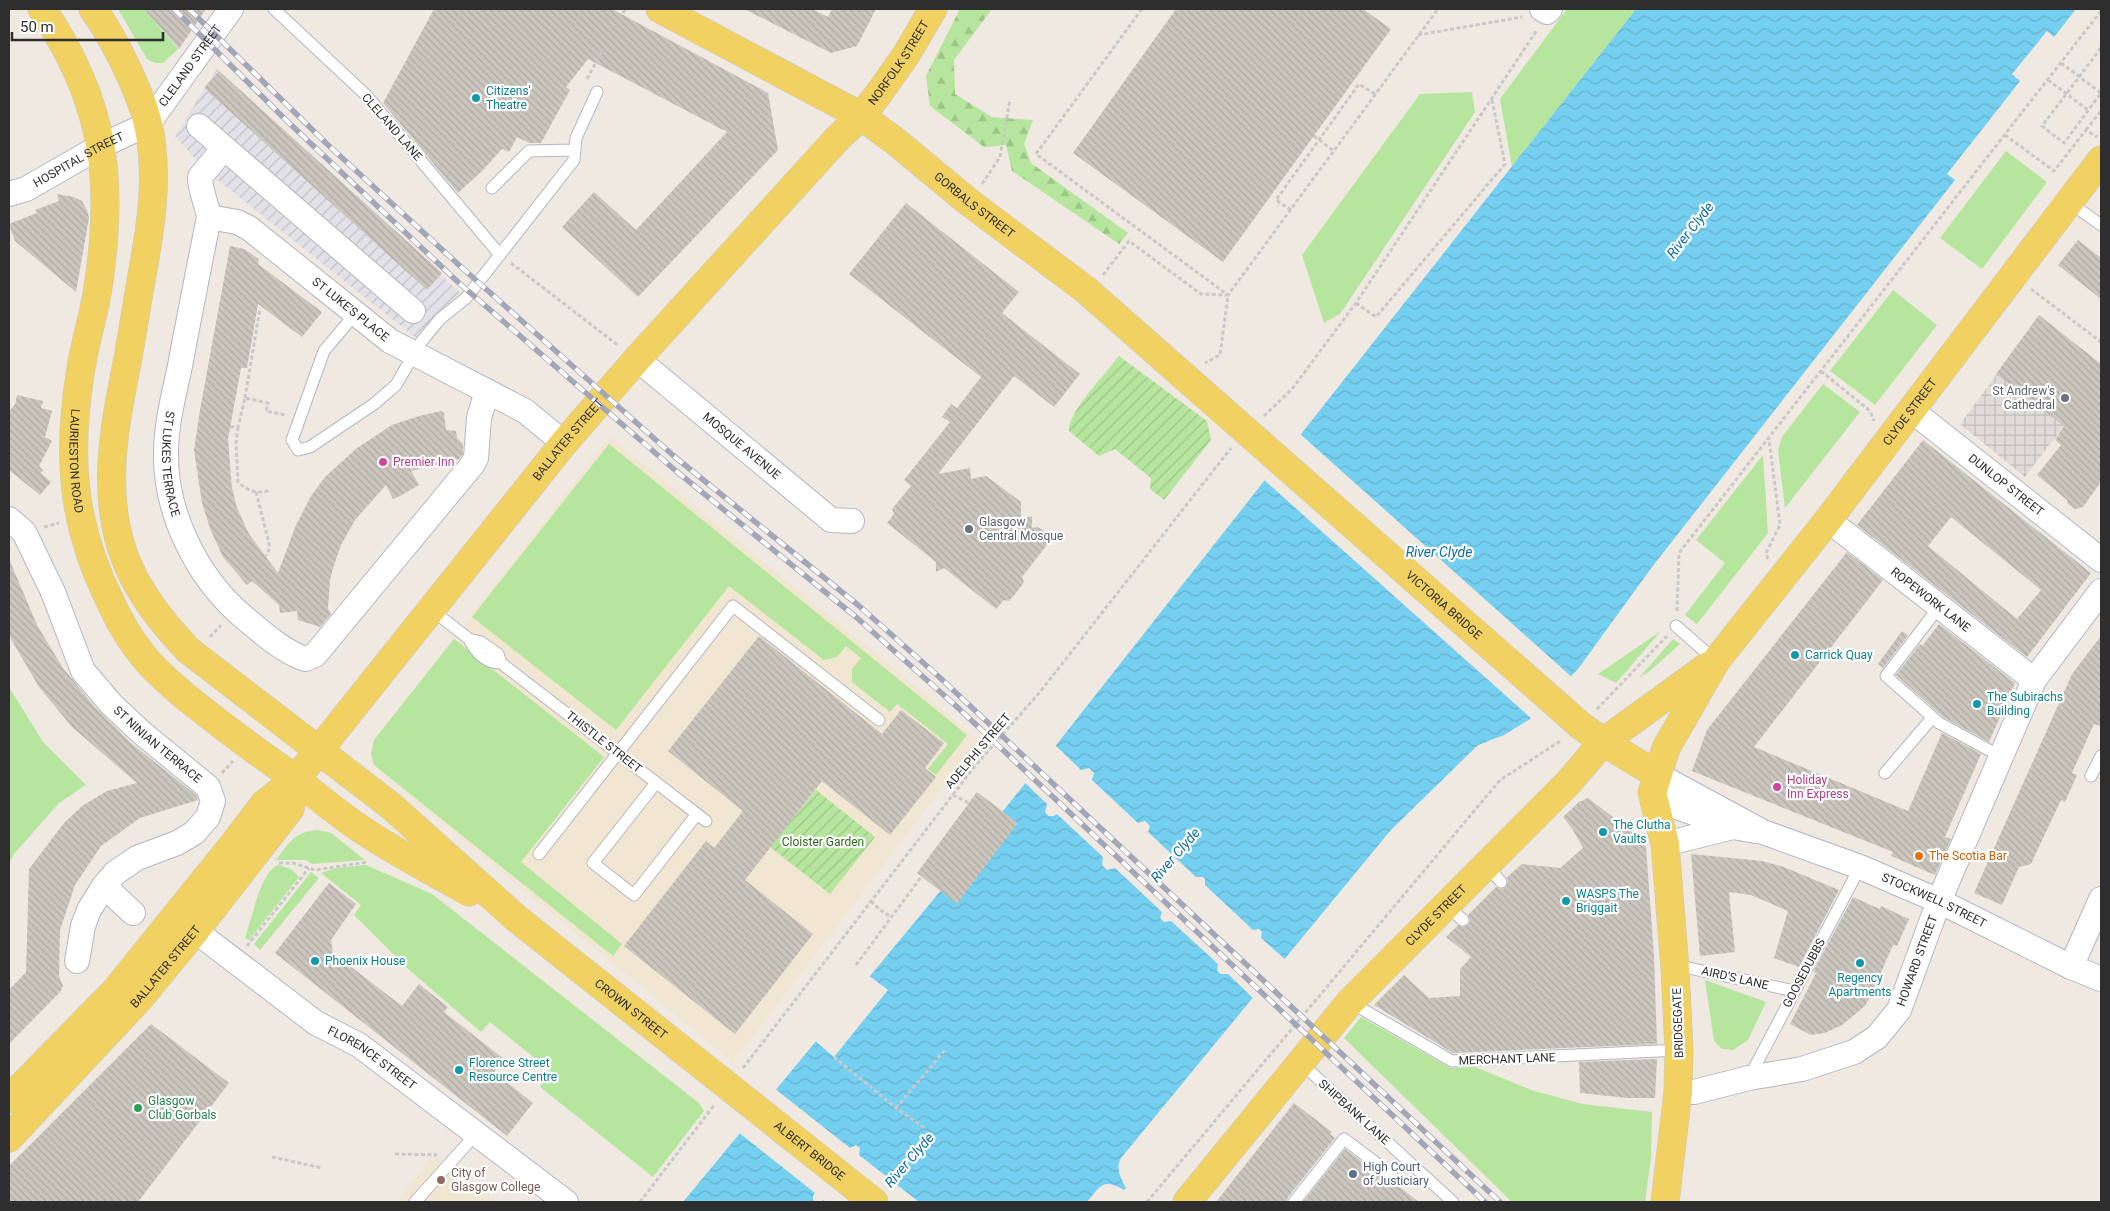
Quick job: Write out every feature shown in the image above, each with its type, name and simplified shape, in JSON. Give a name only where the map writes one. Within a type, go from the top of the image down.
[{"type":"main road","name":"LAURIESTON ROAD","points":[[42,9],[56,30],[84,84],[101,146],[105,172],[106,225],[97,294],[80,373],[72,438],[73,476],[79,518],[90,555],[102,587],[119,620],[145,659],[201,709],[296,779]]},
{"type":"main road","points":[[92,9],[115,46],[138,97],[148,124],[152,165],[151,217],[116,418],[111,489],[124,556],[141,593],[166,628],[194,655],[280,723],[318,750]]},
{"type":"main road","name":"GORBALS STREET","points":[[660,9],[861,116],[895,141],[970,203],[1086,290],[1254,437]]},
{"type":"main road","name":"NORFOLK STREET","points":[[861,116],[906,54],[933,9]]},
{"type":"main road","name":"BALLATER STREET","points":[[9,1138],[140,998],[185,923],[264,804],[296,779],[564,443],[636,359],[836,140],[861,116]]},
{"type":"main road","name":"CLYDE STREET","points":[[1654,783],[1674,732],[1716,660],[1828,520],[2101,160]]},
{"type":"main road","name":"VICTORIA BRIDGE","points":[[1254,437],[1561,707]]},
{"type":"main road","name":"CLYDE STREET","points":[[1187,1202],[1350,1002],[1455,913],[1494,874],[1603,742],[1716,660]]},
{"type":"main road","name":"STOCKWELL STREET","points":[[1561,707],[1580,725],[1654,783]]},
{"type":"main road","name":"CROWN STREET","points":[[318,750],[391,806],[516,918],[736,1094]]},
{"type":"main road","name":"CROWN STREET","points":[[296,779],[368,834],[516,918]]},
{"type":"main road","points":[[1654,783],[1665,844]]},
{"type":"main road","name":"BRIDGEGATE","points":[[1665,844],[1680,1050],[1678,1092],[1665,1202]]},
{"type":"main road","name":"BALLATER STREET","points":[[9,1099],[114,991],[185,923]]},
{"type":"main road","name":"ALBERT BRIDGE","points":[[736,1094],[874,1202]]},
{"type":"street","name":"CLELAND STREET","points":[[148,124],[231,9]]},
{"type":"street","name":"HOSPITAL STREET","points":[[9,194],[26,189],[101,146],[148,124]]},
{"type":"street","points":[[199,126],[414,310]]},
{"type":"street","points":[[209,217],[205,197],[200,187],[200,177],[224,148]]},
{"type":"street","name":"ST LUKE'S PLACE","points":[[209,217],[237,222],[249,228],[390,341],[525,411],[564,443]]},
{"type":"street","name":"ST LUKES TERRACE","points":[[209,217],[174,395],[166,452],[168,482],[178,520],[201,569],[236,610],[291,653],[305,659],[315,656],[472,465],[476,458],[479,418],[486,391]]},
{"type":"street","name":"MOSQUE AVENUE","points":[[636,359],[831,520],[852,521]]},
{"type":"street","name":"DUNLOP STREET","points":[[1911,410],[2101,560]]},
{"type":"street","name":"ROPEWORK LANE","points":[[1828,520],[2034,680]]},
{"type":"street","name":"ST NINIAN TERRACE","points":[[16,526],[53,592],[83,671],[112,705],[142,733],[208,787],[211,793],[212,808],[201,826],[194,833],[177,843],[136,858],[115,873],[104,886],[92,904],[83,926],[77,961]]},
{"type":"street","name":"HOWARD STREET","points":[[1678,1092],[1694,1092],[1749,1078],[1802,1069],[1854,1052],[1877,1037],[1899,1010],[1939,901],[2034,680],[2101,591]]},
{"type":"street","name":"STOCKWELL STREET","points":[[1654,783],[1669,804],[1733,827],[1763,832]]},
{"type":"street","name":"STOCKWELL STREET","points":[[1654,783],[1763,832],[1860,867],[1939,901],[2071,967],[2101,979]]},
{"type":"street","name":"STOCKWELL STREET","points":[[1665,844],[1733,827]]},
{"type":"street","points":[[104,886],[133,913]]},
{"type":"street","points":[[2071,967],[2101,898]]},
{"type":"street","name":"FLORENCE STREET","points":[[185,923],[316,1023],[359,1045],[566,1202]]},
{"type":"lane","name":"CLELAND LANE","points":[[274,9],[366,95],[500,255]]},
{"type":"lane","points":[[355,314],[324,351],[292,440],[298,450],[304,450],[374,404],[396,385],[412,354],[440,320],[466,298],[574,160],[576,138],[597,92]]},
{"type":"lane","points":[[492,188],[529,151],[575,150]]},
{"type":"lane","points":[[2069,202],[2101,225]]},
{"type":"lane","points":[[539,854],[733,606],[879,720]]},
{"type":"lane","points":[[1940,607],[1886,676],[1938,723],[2000,756]]},
{"type":"lane","name":"THISTLE STREET","points":[[432,610],[469,639],[477,652],[492,663],[502,663],[656,782],[702,818],[634,895],[593,863],[656,782]]},
{"type":"lane","points":[[1676,626],[1716,660]]},
{"type":"lane","points":[[1885,773],[1932,718]]},
{"type":"lane","points":[[2091,776],[2101,756]]},
{"type":"lane","name":"GOOSEDUBBS","points":[[1749,1078],[1860,867]]},
{"type":"lane","name":"AIRD'S LANE","points":[[1675,969],[1689,968],[1794,991]]},
{"type":"lane","name":"MERCHANT LANE","points":[[1350,1002],[1452,1061],[1680,1050]]},
{"type":"lane","name":"SHIPBANK LANE","points":[[1301,1061],[1453,1202]]},
{"type":"lane","points":[[415,1202],[476,1134]]},
{"type":"lane","points":[[1294,1202],[1344,1139],[1392,1175]]},
{"type":"path","points":[[623,13],[625,9]]},
{"type":"path","points":[[1142,9],[1036,154],[1228,295]]},
{"type":"path","points":[[1220,355],[1228,295],[1438,9]]},
{"type":"path","points":[[1418,36],[1482,26],[1546,10]]},
{"type":"path","name":"ADELPHI STREET","points":[[640,1202],[736,1094],[871,900],[975,766],[1040,692],[1224,456],[1254,437],[1292,389],[1356,302],[1492,100],[1546,10]]},
{"type":"path","points":[[1147,1202],[1500,780],[1553,747],[1580,725],[1616,691],[1676,626],[1678,553],[2101,11]]},
{"type":"path","points":[[2061,63],[2080,77],[2101,93],[2064,143],[2042,126],[2080,77],[2101,48]]},
{"type":"path","points":[[597,92],[587,79],[602,51]]},
{"type":"path","points":[[2048,80],[2088,110]]},
{"type":"path","points":[[1291,210],[1276,200],[1360,84],[1375,94]]},
{"type":"path","points":[[970,203],[1000,157],[1010,99]]},
{"type":"path","points":[[1356,302],[1376,317],[1505,164],[1492,100]]},
{"type":"path","points":[[2004,135],[2054,171],[2101,111]]},
{"type":"path","points":[[2086,130],[2101,140]]},
{"type":"path","points":[[1314,136],[1334,151]]},
{"type":"path","points":[[1086,290],[1101,278],[1129,242],[1201,294],[1228,295]]},
{"type":"path","points":[[500,255],[636,359]]},
{"type":"path","points":[[2013,275],[2101,342]]},
{"type":"path","points":[[260,308],[236,442],[238,482],[242,486],[256,492],[271,490]]},
{"type":"path","points":[[1821,371],[1870,411],[1874,421],[1893,434]]},
{"type":"path","points":[[245,398],[268,402],[266,410],[299,419]]},
{"type":"path","points":[[230,427],[238,427]]},
{"type":"path","points":[[1768,438],[1780,525],[1766,553],[1768,561]]},
{"type":"path","points":[[256,492],[270,547],[266,556]]},
{"type":"path","points":[[16,526],[79,518]]},
{"type":"path","points":[[194,655],[236,610]]},
{"type":"path","points":[[953,795],[969,803]]},
{"type":"path","points":[[276,863],[293,863],[315,870],[370,862],[385,844]]},
{"type":"path","points":[[235,961],[309,868]]},
{"type":"path","points":[[856,965],[921,877]]},
{"type":"path","points":[[871,900],[879,909],[891,917]]},
{"type":"path","points":[[896,1108],[945,1050]]},
{"type":"path","points":[[834,1057],[896,1108],[926,1129]]},
{"type":"path","points":[[395,1154],[455,1156]]},
{"type":"path","points":[[272,1157],[322,1168]]},
{"type":"shaded area","points":[[217,69],[466,298],[421,342],[205,170],[175,136]]},
{"type":"shaded area","points":[[1997,374],[2064,426],[2025,477],[1960,424]]},
{"type":"shaded area","points":[[610,437],[914,685],[978,741],[733,1062],[379,771],[371,760],[371,746],[374,740]]},
{"type":"shaded area","name":"City of Glasgow College","points":[[430,1158],[440,1158],[497,1202],[397,1202]]},
{"type":"green space","points":[[118,9],[144,9],[178,49],[163,63],[155,63],[147,59]]},
{"type":"green space","points":[[960,9],[992,9],[954,60],[955,94],[992,117],[1033,120],[1024,144],[1031,163],[1128,233],[1119,244],[1012,171],[1006,145],[984,147],[930,106],[926,76]]},
{"type":"green space","points":[[1567,9],[1636,9],[1512,167],[1500,99]]},
{"type":"green space","points":[[1472,92],[1475,112],[1340,314],[1324,323],[1302,255],[1420,94]]},
{"type":"green space","points":[[2006,151],[2047,182],[1982,269],[1940,238]]},
{"type":"green space","points":[[1893,290],[1937,325],[1875,405],[1830,371]]},
{"type":"green space","points":[[1119,356],[1207,421],[1211,440],[1164,500],[1150,489],[1151,478],[1115,449],[1099,456],[1069,431],[1070,423],[1081,403]]},
{"type":"green space","points":[[1823,384],[1860,412],[1785,508],[1778,450],[1782,437]]},
{"type":"green space","points":[[609,444],[967,735],[936,775],[928,769],[948,744],[897,704],[890,712],[852,682],[852,669],[861,658],[846,646],[837,657],[824,660],[729,586],[616,730],[472,617]]},
{"type":"green space","points":[[1763,455],[1768,533],[1697,624],[1685,615],[1725,563],[1696,540]]},
{"type":"green space","points":[[1661,631],[1616,683],[1598,674]]},
{"type":"green space","points":[[454,639],[604,757],[521,862],[622,944],[613,956],[374,765],[371,754],[374,740]]},
{"type":"green space","points":[[1673,639],[1680,644],[1651,670],[1639,678]]},
{"type":"green space","points":[[9,687],[43,742],[86,785],[59,803],[14,854],[9,863]]},
{"type":"green space","name":"Cloister Garden","points":[[816,790],[875,837],[830,894],[770,847]]},
{"type":"green space","points":[[318,830],[331,833],[365,860],[312,864],[306,860],[276,860],[293,839],[303,833]]},
{"type":"green space","points":[[279,865],[291,869],[299,877],[249,940],[245,938],[262,886],[267,876]]},
{"type":"green space","points":[[366,865],[432,894],[699,1103],[704,1111],[653,1177],[540,1087],[551,1071],[490,1022],[481,1032],[407,968],[354,915],[361,905],[321,873],[336,868]]},
{"type":"green space","points":[[311,872],[319,878],[260,950],[254,944]]},
{"type":"green space","points":[[1705,980],[1766,1002],[1748,1040],[1733,1050],[1722,1049],[1714,1041]]},
{"type":"green space","points":[[1361,1017],[1450,1068],[1475,1067],[1534,1091],[1583,1104],[1652,1112],[1651,1157],[1645,1202],[1512,1202],[1344,1038]]},
{"type":"water","name":"River Clyde","points":[[1636,9],[2076,9],[2054,37],[2047,31],[2012,74],[2020,81],[1947,174],[1955,180],[1652,567],[1578,669],[1530,719],[1504,735],[1478,745],[1390,831],[1121,1158],[1119,1170],[1126,1188],[1124,1190],[1111,1184],[1103,1185],[1087,1202],[683,1202],[947,883]]},
{"type":"pier","points":[[1299,433],[1573,678],[1533,720],[1263,479]]},
{"type":"pier","points":[[1054,744],[1081,770],[1089,768],[1094,773],[1092,780],[1138,823],[1145,821],[1150,826],[1148,832],[1196,877],[1203,877],[1205,885],[1253,930],[1259,929],[1262,932],[1261,938],[1287,961],[1255,1000],[1228,974],[1221,974],[1217,971],[1218,964],[1171,921],[1164,922],[1160,918],[1162,912],[1115,868],[1107,870],[1102,865],[1103,857],[1057,814],[1048,816],[1045,812],[1047,804],[1023,781]]},
{"type":"pier","points":[[868,975],[888,990],[834,1057],[814,1040]]},
{"type":"pier","points":[[774,1088],[850,1148],[856,1145],[860,1148],[859,1155],[919,1202],[827,1202],[823,1200],[816,1202],[813,1200],[815,1193],[738,1132]]},
{"type":"building","points":[[144,9],[206,9],[179,49]]},
{"type":"building","points":[[434,9],[612,9],[768,93],[778,150],[638,297],[562,227],[594,192],[636,230],[727,132],[588,59],[566,87],[570,90],[541,143],[529,143],[517,137],[509,152],[502,149],[458,193],[383,103]]},
{"type":"building","points":[[744,9],[812,9],[828,17],[832,9],[876,9],[857,46],[831,53]]},
{"type":"building","points":[[1176,9],[1363,9],[1391,29],[1223,262],[1073,153]]},
{"type":"building","points":[[219,71],[442,273],[427,290],[204,88]]},
{"type":"building","points":[[57,194],[74,197],[82,201],[89,218],[76,292],[15,241],[9,224],[37,213],[35,210],[59,201]]},
{"type":"building","points":[[906,203],[1019,292],[1002,313],[1080,374],[1054,407],[1014,376],[938,474],[970,468],[971,479],[986,476],[1021,502],[1021,519],[1032,516],[1032,528],[1038,527],[1053,537],[1022,577],[1024,582],[1016,593],[1009,601],[1004,600],[996,609],[944,568],[936,572],[936,562],[887,523],[894,514],[892,509],[911,486],[904,480],[950,422],[942,417],[951,404],[957,408],[981,377],[849,274]]},
{"type":"building","points":[[2078,240],[2101,258],[2101,299],[2058,265]]},
{"type":"building","points":[[230,246],[244,249],[259,259],[258,264],[322,312],[302,337],[258,304],[247,368],[241,368],[228,439],[232,488],[237,508],[249,534],[278,573],[296,525],[311,496],[325,477],[357,448],[392,425],[441,411],[444,413],[446,430],[456,431],[457,438],[463,444],[463,454],[459,459],[411,471],[419,485],[400,496],[393,499],[386,485],[355,520],[341,545],[330,580],[328,608],[331,614],[320,627],[298,620],[297,611],[280,613],[279,605],[252,581],[247,585],[223,557],[211,531],[202,503],[194,450]]},
{"type":"building","name":"St Andrew's Cathedral","points":[[2039,315],[2101,364],[2101,482],[2083,507],[2075,509],[2037,475],[2061,445],[2055,440],[2064,426],[1996,374]]},
{"type":"building","points":[[17,395],[43,401],[41,408],[52,411],[45,437],[52,441],[39,466],[43,470],[41,473],[51,482],[40,495],[9,470],[9,412],[15,404]]},
{"type":"building","points":[[1923,440],[2091,573],[2027,657],[1857,525]],"holes":[[[1951,517],[2041,590],[2017,619],[1928,546]]]},
{"type":"building","points":[[1847,552],[1883,580],[1754,747],[1908,811],[1942,733],[1981,754],[1945,837],[1951,839],[1935,875],[1891,856],[1893,852],[1692,771],[1707,730]]},
{"type":"building","points":[[9,559],[37,625],[63,668],[95,707],[131,743],[196,795],[198,800],[140,818],[101,846],[75,885],[60,930],[59,976],[63,986],[60,992],[9,1044],[9,990],[26,972],[29,869],[64,823],[82,806],[107,791],[137,783],[72,727],[39,687],[11,639],[9,634]]},
{"type":"building","points":[[1939,624],[2015,683],[1989,742],[1943,717],[1896,675],[1920,644],[1922,646]]},
{"type":"building","points":[[1902,631],[1908,635],[1883,668],[1878,664]]},
{"type":"building","points":[[759,636],[882,734],[901,710],[944,743],[925,768],[936,777],[890,835],[822,781],[745,880],[813,934],[735,1034],[624,946],[706,841],[714,848],[743,811],[668,751]]},
{"type":"building","points":[[2101,636],[2101,726],[2094,724],[2072,773],[2077,775],[2065,802],[2061,800],[2031,864],[2019,867],[2002,905],[1974,893],[2072,674]]},
{"type":"building","points":[[977,792],[1018,823],[957,904],[917,873]]},
{"type":"building","points":[[1588,798],[1635,834],[1646,847],[1654,956],[1657,1044],[1453,1053],[1374,1005],[1404,975],[1429,998],[1460,996],[1460,969],[1471,957],[1446,937],[1458,925],[1462,927],[1468,925],[1470,921],[1468,915],[1496,887],[1502,889],[1506,887],[1507,877],[1522,864],[1560,868],[1583,848],[1563,817],[1579,802]]},
{"type":"building","points":[[1691,854],[1762,861],[1784,867],[1839,890],[1799,967],[1774,958],[1788,911],[1751,895],[1729,892],[1735,952],[1700,956]]},
{"type":"building","points":[[329,883],[356,904],[331,940],[333,953],[402,1006],[419,984],[448,1007],[444,1012],[504,1059],[494,1072],[533,1103],[507,1136],[275,953]]},
{"type":"building","name":"Regency Apartments","points":[[1853,897],[1880,909],[1881,906],[1909,919],[1897,946],[1893,945],[1865,1006],[1842,1025],[1825,1033],[1811,1035],[1790,1024],[1816,973],[1813,972]]},
{"type":"building","name":"Glasgow Club Gorbals","points":[[151,1024],[229,1083],[138,1202],[9,1202],[9,1166]]},
{"type":"building","points":[[1657,1059],[1655,1098],[1628,1098],[1580,1093],[1579,1062]]},
{"type":"building","points":[[1294,1103],[1332,1132],[1330,1134],[1335,1138],[1288,1197],[1287,1202],[1216,1202]]},
{"type":"building","name":"High Court of Justiciary","points":[[1345,1149],[1388,1181],[1393,1182],[1419,1202],[1303,1202]]},
{"type":"railway","points":[[174,9],[288,122],[459,283],[676,471],[856,617],[956,706],[1485,1202]]},
{"type":"railway","points":[[189,9],[327,144],[460,266],[675,457],[858,605],[937,675],[1500,1202]]},
{"type":"place","name":"Citizens' Theatre","points":[[476,98]]},
{"type":"place","name":"St Andrew's Cathedral","points":[[2065,398]]},
{"type":"place","name":"Premier Inn","points":[[383,462]]},
{"type":"place","name":"Glasgow Central Mosque","points":[[969,529]]},
{"type":"place","name":"Carrick Quay","points":[[1795,655]]},
{"type":"place","name":"The Subirachs Building","points":[[1977,704]]},
{"type":"place","name":"Holiday Inn Express","points":[[1777,787]]},
{"type":"place","name":"The Clutha Vaults","points":[[1603,832]]},
{"type":"place","name":"The Scotia Bar","points":[[1919,856]]},
{"type":"place","name":"WASPS The Briggait","points":[[1566,901]]},
{"type":"place","name":"Phoenix House","points":[[315,961]]},
{"type":"place","name":"Regency Apartments","points":[[1860,963]]},
{"type":"place","name":"Florence Street Resource Centre","points":[[459,1070]]},
{"type":"place","name":"Glasgow Club Gorbals","points":[[138,1108]]},
{"type":"place","name":"High Court of Justiciary","points":[[1353,1174]]},
{"type":"place","name":"City of Glasgow College","points":[[441,1180]]}]
